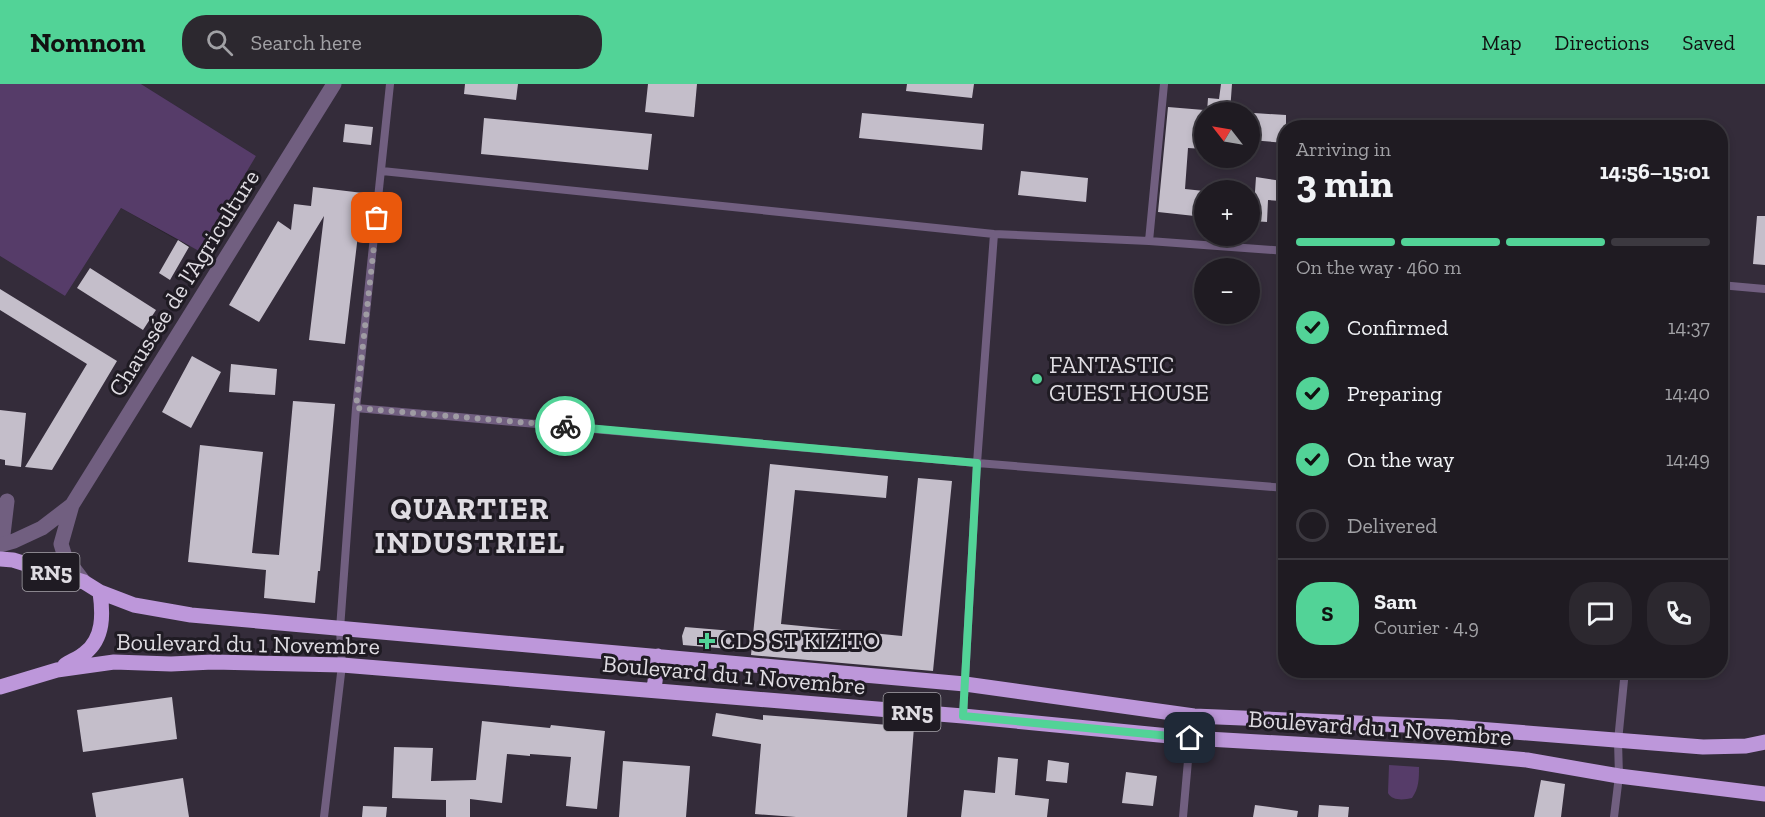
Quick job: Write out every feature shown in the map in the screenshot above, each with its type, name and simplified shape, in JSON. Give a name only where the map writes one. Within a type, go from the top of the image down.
[{"type":"main road","name":"Boulevard du 1 Novembre","points":[[0,559],[13,560],[84,582],[100,592],[134,605],[169,612],[965,684],[1194,716],[1452,727],[1703,747],[1746,747],[1765,742]]},
{"type":"main road","name":"Boulevard du 1 Novembre","points":[[57,670],[86,653],[94,643],[101,630],[103,612],[100,592]]},
{"type":"main road","points":[[654,690],[657,656]]},
{"type":"main road","name":"Boulevard du 1 Novembre","points":[[0,687],[57,670],[114,662],[342,665],[963,716],[1190,738],[1452,753],[1527,760],[1619,776],[1765,794]]},
{"type":"main road","points":[[1452,727],[1452,753]]},
{"type":"street","name":"Chaussée de l'Agriculture","points":[[84,582],[65,556],[61,544],[72,505],[334,84]]},
{"type":"street","points":[[1,544],[7,501]]},
{"type":"street","name":"Chaussée de l'Agriculture","points":[[1,544],[14,541],[42,528],[72,505]]},
{"type":"lane","points":[[324,817],[342,665],[340,629],[356,408],[390,84]]},
{"type":"lane","points":[[1149,241],[1164,84]]},
{"type":"lane","points":[[382,171],[994,234],[1149,241],[1278,250]]},
{"type":"lane","points":[[963,716],[977,463],[994,234]]},
{"type":"lane","points":[[1728,286],[1765,290]]},
{"type":"lane","points":[[356,408],[1278,487]]},
{"type":"lane","points":[[1614,817],[1619,776],[1618,741],[1624,678]]},
{"type":"lane","points":[[1183,817],[1194,716]]},
{"type":"shaded area","points":[[0,84],[141,84],[256,156],[199,251],[121,208],[65,296],[0,256]]},
{"type":"shaded area","points":[[141,84],[1765,84],[1765,817],[0,817],[0,256],[65,296],[121,208],[189,247],[256,156]]},
{"type":"shaded area","points":[[1389,765],[1419,767],[1419,779],[1412,798],[1395,799],[1390,796],[1388,793]]},
{"type":"building","points":[[465,84],[518,84],[516,100],[464,94]]},
{"type":"building","points":[[648,84],[697,84],[694,117],[645,112]]},
{"type":"building","points":[[907,84],[974,84],[972,98],[906,91]]},
{"type":"building","points":[[1221,84],[1232,84],[1231,102],[1208,102],[1208,98],[1219,99]]},
{"type":"building","points":[[1168,107],[1194,109],[1194,148],[1188,148],[1185,189],[1194,190],[1194,216],[1158,212]]},
{"type":"building","points":[[862,113],[984,124],[982,150],[859,138]]},
{"type":"building","points":[[1260,113],[1286,115],[1286,120],[1278,120],[1278,142],[1260,141]]},
{"type":"building","points":[[484,118],[652,134],[648,170],[481,154]]},
{"type":"building","points":[[345,124],[373,127],[371,145],[343,142]]},
{"type":"building","points":[[1021,171],[1088,178],[1086,202],[1018,195]]},
{"type":"building","points":[[1256,177],[1278,180],[1278,201],[1268,200],[1267,222],[1260,222],[1260,180],[1256,180]]},
{"type":"building","points":[[313,187],[363,193],[345,344],[309,340],[324,216],[259,322],[229,305],[278,221],[291,230],[294,204],[311,206]]},
{"type":"building","points":[[1757,216],[1765,216],[1765,265],[1753,264]]},
{"type":"building","points":[[178,240],[189,247],[170,280],[159,273]]},
{"type":"building","points":[[90,268],[156,310],[143,330],[77,288]]},
{"type":"building","points":[[0,289],[117,361],[52,470],[25,467],[87,364],[0,310]]},
{"type":"building","points":[[192,356],[221,372],[191,428],[162,412]]},
{"type":"building","points":[[231,364],[277,369],[275,395],[229,392]]},
{"type":"building","points":[[293,401],[335,404],[315,603],[264,598],[266,570],[188,562],[200,445],[263,452],[252,553],[279,555]]},
{"type":"building","points":[[0,410],[26,413],[21,467],[5,465],[5,460],[0,459]]},
{"type":"building","points":[[770,464],[888,476],[886,498],[795,490],[781,624],[902,636],[918,478],[952,481],[933,671],[751,655]]},
{"type":"building","name":"CDS ST KIZITO","points":[[685,627],[733,631],[730,649],[683,645],[682,636]]},
{"type":"building","points":[[172,697],[177,739],[83,752],[77,710]]},
{"type":"building","points":[[716,713],[763,720],[763,715],[914,727],[907,817],[796,817],[755,814],[761,744],[712,736]]},
{"type":"building","points":[[482,721],[605,731],[597,809],[566,806],[571,757],[530,754],[530,756],[507,754],[502,803],[470,799],[470,817],[446,817],[446,800],[392,798],[394,747],[433,748],[431,781],[476,780]]},
{"type":"building","points":[[998,757],[1018,759],[1015,795],[1049,799],[1047,817],[961,817],[964,790],[995,793]]},
{"type":"building","points":[[1048,760],[1069,763],[1067,783],[1046,781]]},
{"type":"building","points":[[623,761],[690,766],[686,817],[619,817]]},
{"type":"building","points":[[1126,772],[1157,776],[1153,806],[1122,803]]},
{"type":"building","points":[[183,778],[189,817],[96,817],[92,793]]},
{"type":"building","points":[[1541,780],[1565,784],[1561,817],[1534,817]]},
{"type":"building","points":[[1255,805],[1298,811],[1297,817],[1253,817]]},
{"type":"building","points":[[1319,805],[1349,807],[1348,817],[1318,817]]},
{"type":"building","points":[[363,806],[387,807],[386,817],[362,817]]},
{"type":"way so far","points":[[377,218],[356,408],[565,426]]},
{"type":"place","name":"FANTASTIC GUEST HOUSE","points":[[1037,379]]},
{"type":"place","name":"CDS ST KIZITO","points":[[707,641]]},
{"type":"district","name":"QUARTIER INDUSTRIEL","points":[[470,526]]},
{"type":"route","points":[[565,426],[977,463],[963,716],[1190,738]]}]
